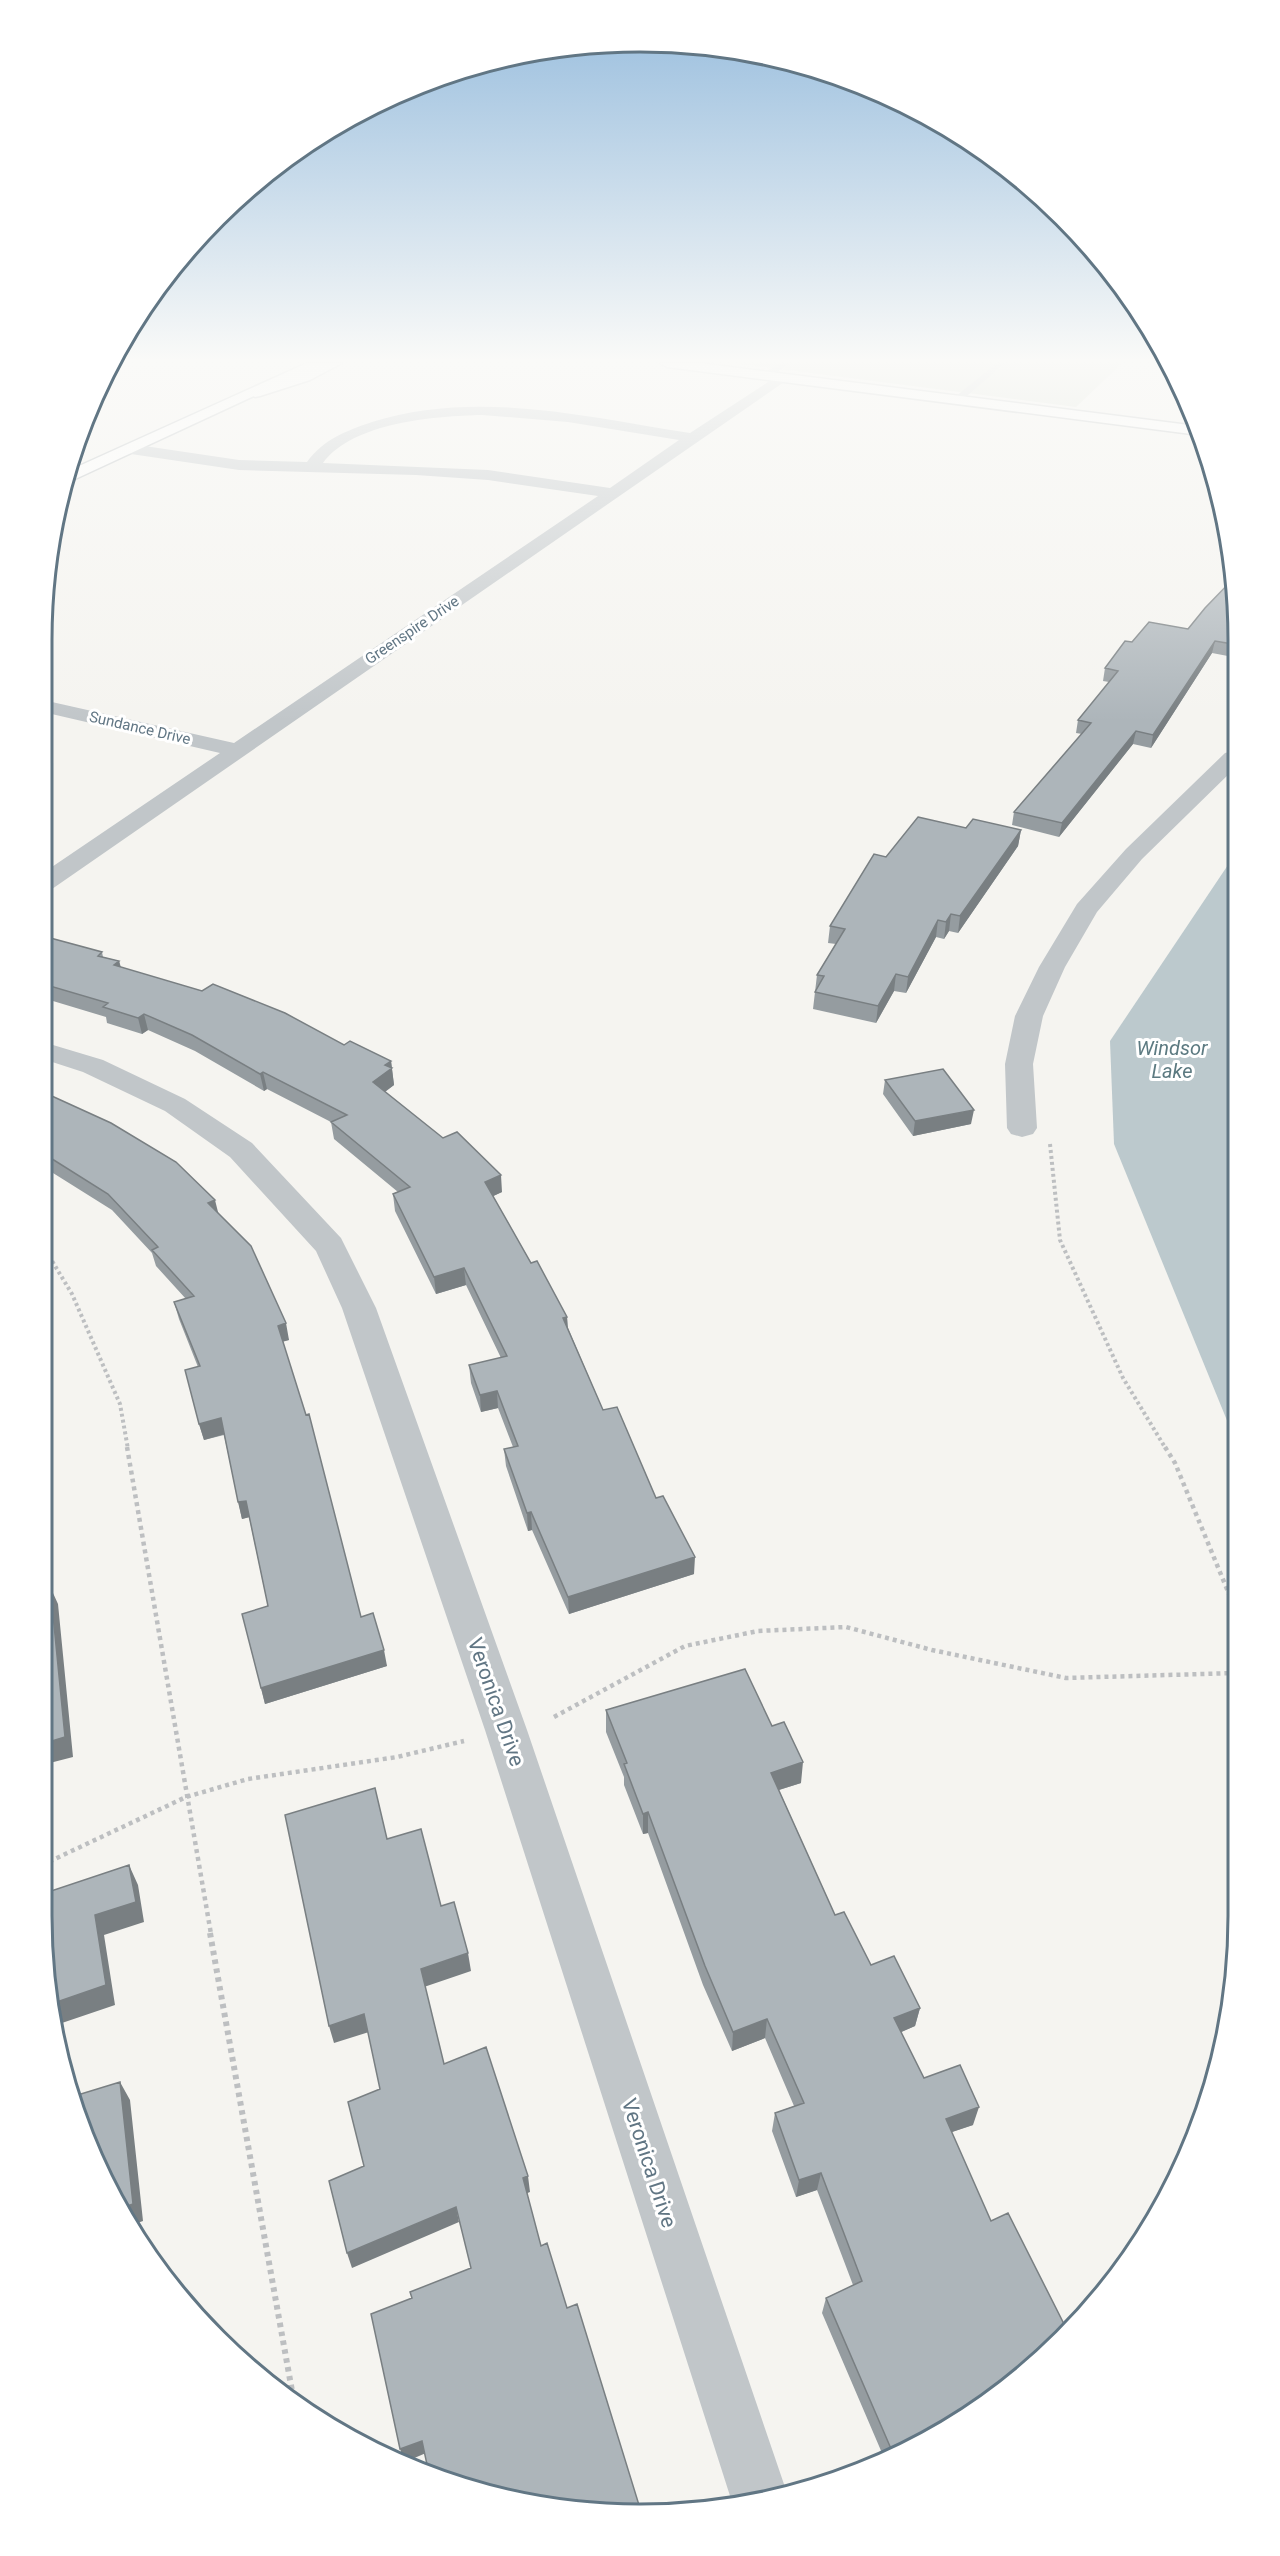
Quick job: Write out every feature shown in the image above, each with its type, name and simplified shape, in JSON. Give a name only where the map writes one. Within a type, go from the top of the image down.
[{"type":"street","points":[[538,482],[612,493]]},
{"type":"street","name":"Greenspire Drive","points":[[52,878],[628,482]]},
{"type":"street","name":"Sundance Drive","points":[[52,708],[237,750]]},
{"type":"street","points":[[1022,1128],[1019,1065],[1029,1016],[1052,967],[1086,909],[1134,854],[1228,763]]},
{"type":"street","name":"Veronica Drive","points":[[52,1053],[93,1066],[175,1105],[231,1144],[282,1191],[330,1246],[359,1308],[506,1730],[757,2491]]},
{"type":"path","points":[[1049,1139],[1060,1240],[1123,1378],[1175,1463],[1228,1592]]},
{"type":"path","points":[[52,1261],[72,1294],[120,1404],[186,1797],[292,2389]]},
{"type":"path","points":[[554,1717],[685,1646],[758,1631],[846,1627],[932,1650],[1065,1678],[1228,1672]]},
{"type":"path","points":[[52,1860],[186,1797],[248,1779],[397,1757],[464,1742]]},
{"type":"water","name":"Windsor Lake","points":[[1228,865],[1228,1423],[1114,1144],[1110,1041]]},
{"type":"building","points":[[1225,588],[1228,643],[1215,641],[1153,735],[1136,731],[1062,823],[1014,812],[1091,723],[1078,720],[1118,671],[1105,668],[1125,641],[1132,642],[1149,622],[1188,629]]},
{"type":"building","points":[[918,817],[966,828],[973,819],[1021,830],[960,916],[951,914],[946,922],[938,920],[908,977],[896,974],[878,1006],[815,992],[824,976],[817,975],[845,929],[830,926],[874,854],[886,857]]},
{"type":"building","points":[[52,938],[102,952],[98,956],[119,961],[114,965],[202,991],[213,984],[285,1013],[344,1045],[350,1041],[391,1061],[385,1065],[392,1068],[373,1082],[443,1138],[457,1132],[501,1175],[485,1182],[531,1263],[537,1261],[567,1317],[563,1318],[603,1410],[617,1407],[656,1498],[663,1496],[695,1557],[568,1597],[531,1512],[527,1513],[504,1449],[518,1446],[497,1391],[480,1395],[469,1365],[507,1356],[464,1268],[434,1277],[393,1194],[410,1187],[331,1122],[347,1115],[263,1072],[260,1074],[192,1035],[144,1014],[138,1018],[103,1007],[108,1003],[52,987]]},
{"type":"building","points":[[943,1069],[974,1110],[915,1121],[885,1080]]},
{"type":"building","points":[[52,1096],[111,1123],[176,1162],[215,1200],[208,1203],[251,1246],[286,1323],[278,1326],[306,1415],[309,1414],[361,1617],[373,1613],[384,1650],[261,1688],[242,1614],[268,1606],[246,1501],[238,1502],[221,1418],[199,1424],[185,1370],[200,1366],[174,1302],[194,1296],[152,1250],[158,1247],[108,1194],[52,1159]]},
{"type":"building","points":[[52,1604],[65,1737],[52,1741]]},
{"type":"building","points":[[745,1669],[772,1726],[784,1722],[803,1762],[771,1773],[835,1915],[844,1912],[871,1965],[894,1956],[920,2008],[894,2018],[924,2078],[960,2065],[979,2107],[946,2119],[991,2221],[1008,2213],[1063,2322],[1027,2358],[998,2382],[934,2425],[890,2447],[826,2298],[862,2281],[821,2173],[799,2180],[775,2113],[804,2103],[767,2019],[733,2032],[705,1966],[648,1812],[643,1814],[624,1764],[627,1763],[606,1710]]},
{"type":"building","points":[[375,1788],[387,1839],[421,1829],[441,1906],[454,1902],[468,1953],[421,1969],[444,2064],[486,2047],[528,2176],[523,2178],[541,2246],[547,2243],[567,2308],[577,2304],[639,2504],[563,2498],[525,2492],[427,2463],[422,2441],[400,2449],[371,2314],[412,2298],[410,2292],[471,2268],[456,2207],[347,2253],[329,2181],[364,2166],[348,2102],[380,2089],[364,2014],[329,2026],[285,1815]]},
{"type":"building","points":[[129,1865],[136,1902],[95,1915],[106,1985],[59,2001],[54,1954],[52,1891]]},
{"type":"building","points":[[120,2082],[133,2204],[129,2206],[113,2176],[97,2141],[81,2094]]}]
